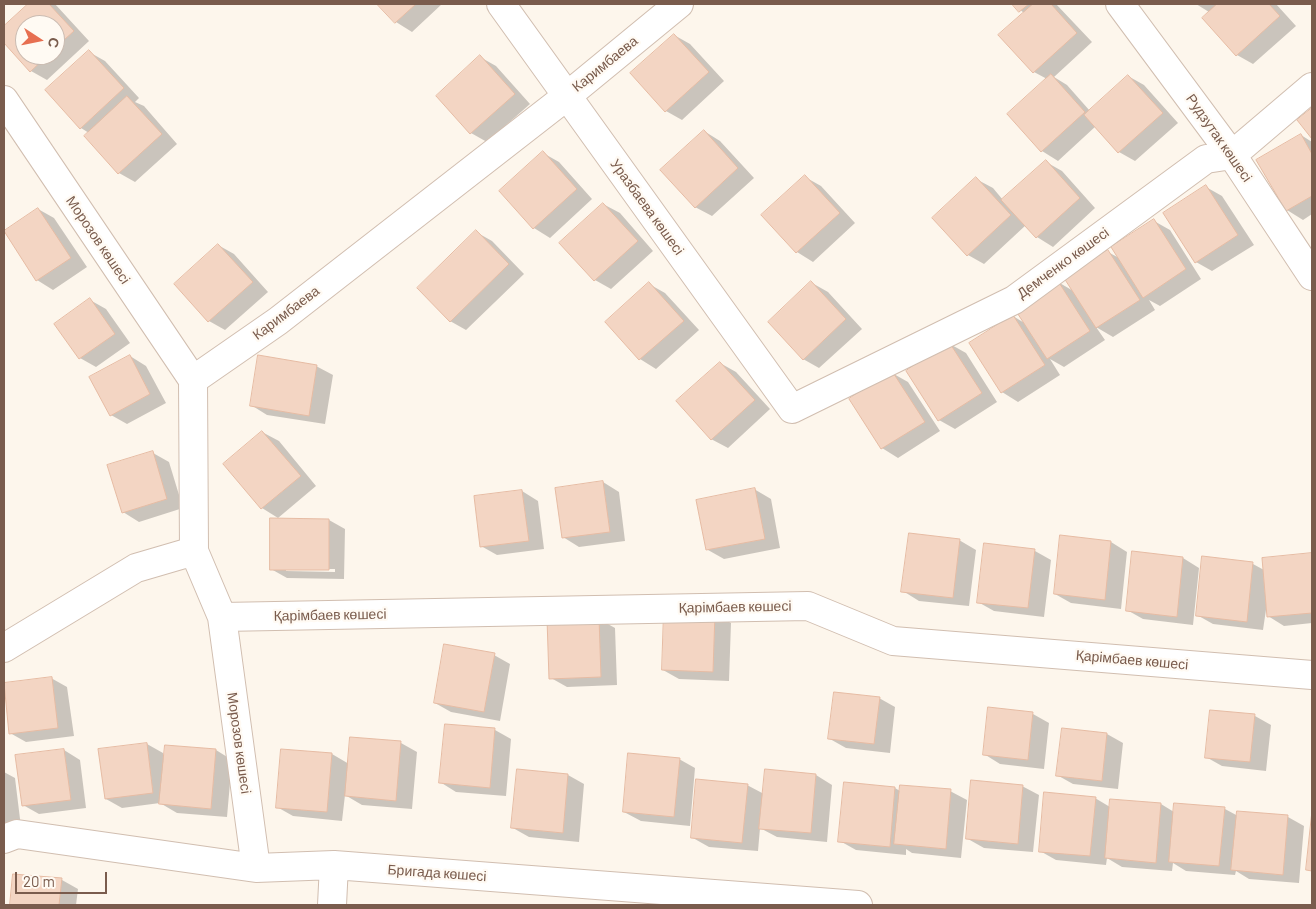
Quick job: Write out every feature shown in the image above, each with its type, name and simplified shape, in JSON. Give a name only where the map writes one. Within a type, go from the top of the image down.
[{"type":"street","name":"Уразбаева көшесі","points":[[501,4],[792,409]]},
{"type":"street","name":"Каримбаева","points":[[193,380],[278,321],[567,96],[679,4]]},
{"type":"street","name":"Рудзутак көшесі","points":[[1120,4],[1232,156],[1312,276]]},
{"type":"street","points":[[1232,156],[1312,87]]},
{"type":"street","name":"Морозов көшесі","points":[[4,100],[193,380]]},
{"type":"street","name":"Демченко көшесі","points":[[792,409],[1014,300],[1206,159],[1232,156]]},
{"type":"street","points":[[193,380],[194,551],[222,617]]},
{"type":"street","points":[[4,648],[136,568],[194,551]]},
{"type":"street","name":"Қарімбаев көшесі","points":[[222,617],[808,606],[894,641],[1312,675]]},
{"type":"street","name":"Морозов көшесі","points":[[222,617],[256,868]]},
{"type":"street","name":"Бригада көшесі","points":[[10,836],[256,868],[334,864],[858,905]]},
{"type":"street","points":[[332,905],[334,864]]},
{"type":"building","points":[[28,4],[49,4],[59,15],[16,15]]},
{"type":"building","points":[[377,4],[416,4],[395,23]]},
{"type":"building","points":[[1012,4],[1029,4],[1019,12]]},
{"type":"building","points":[[1033,4],[1051,4],[1077,33],[1033,73],[998,35]]},
{"type":"building","points":[[1217,4],[1269,4],[1280,16],[1236,56],[1202,18]]},
{"type":"building","points":[[15,16],[15,55],[4,43],[4,26]]},
{"type":"building","points":[[65,21],[74,31],[65,39]]},
{"type":"building","points":[[674,34],[709,72],[665,112],[630,73]]},
{"type":"building","points":[[89,50],[124,88],[80,129],[45,90]]},
{"type":"building","points":[[480,55],[515,94],[470,134],[436,96]]},
{"type":"building","points":[[24,65],[37,65],[30,72]]},
{"type":"building","points":[[1051,74],[1085,112],[1041,152],[1007,114]]},
{"type":"building","points":[[1128,75],[1163,113],[1118,153],[1084,115]]},
{"type":"building","points":[[127,96],[162,134],[118,174],[84,136]]},
{"type":"building","points":[[1312,108],[1312,139],[1297,120]]},
{"type":"building","points":[[704,130],[738,168],[695,208],[660,170]]},
{"type":"building","points":[[1301,134],[1312,154],[1312,196],[1286,211],[1256,160]]},
{"type":"building","points":[[543,151],[577,189],[533,229],[499,191]]},
{"type":"building","points":[[1046,160],[1080,198],[1036,238],[1001,200]]},
{"type":"building","points":[[805,175],[840,213],[796,253],[761,215]]},
{"type":"building","points":[[976,177],[1011,215],[967,256],[932,218]]},
{"type":"building","points":[[1206,185],[1238,235],[1195,263],[1163,213]]},
{"type":"building","points":[[603,203],[638,241],[594,281],[559,243]]},
{"type":"building","points":[[38,208],[71,258],[36,281],[4,231]]},
{"type":"building","points":[[1154,219],[1186,269],[1143,298],[1111,247]]},
{"type":"building","points":[[476,230],[509,264],[450,322],[417,288]]},
{"type":"building","points":[[218,244],[253,282],[208,322],[174,284]]},
{"type":"building","points":[[1108,250],[1140,300],[1096,328],[1064,278]]},
{"type":"building","points":[[811,281],[846,319],[803,360],[768,322]]},
{"type":"building","points":[[1058,281],[1090,331],[1047,359],[1014,308]]},
{"type":"building","points":[[649,282],[684,321],[639,360],[605,322]]},
{"type":"building","points":[[90,298],[115,334],[79,359],[54,324]]},
{"type":"building","points":[[1013,315],[1045,365],[1001,393],[969,343]]},
{"type":"building","points":[[949,342],[982,393],[938,421],[906,371]]},
{"type":"building","points":[[130,355],[150,394],[110,416],[89,377]]},
{"type":"building","points":[[258,355],[317,365],[309,416],[250,406]]},
{"type":"building","points":[[720,362],[755,400],[711,440],[676,401]]},
{"type":"building","points":[[892,371],[925,422],[881,449],[849,399]]},
{"type":"building","points":[[262,431],[301,476],[261,509],[223,464]]},
{"type":"building","points":[[153,451],[167,499],[122,513],[107,465]]},
{"type":"building","points":[[603,481],[610,532],[562,538],[555,488]]},
{"type":"building","points":[[755,488],[765,539],[706,550],[696,500]]},
{"type":"building","points":[[522,490],[529,541],[480,547],[474,496]]},
{"type":"building","points":[[270,518],[329,519],[329,570],[270,570]]},
{"type":"building","points":[[909,533],[960,539],[953,598],[901,592]]},
{"type":"building","points":[[1060,535],[1111,541],[1105,600],[1054,594]]},
{"type":"building","points":[[984,543],[1035,549],[1028,608],[977,603]]},
{"type":"building","points":[[1132,551],[1183,557],[1177,617],[1126,611]]},
{"type":"building","points":[[1312,553],[1312,613],[1267,617],[1262,558]]},
{"type":"building","points":[[1202,556],[1253,562],[1247,622],[1196,616]]},
{"type":"building","points":[[664,611],[715,613],[713,672],[662,670]]},
{"type":"building","points":[[599,617],[601,677],[549,679],[547,619]]},
{"type":"building","points":[[444,644],[495,653],[484,712],[434,703]]},
{"type":"building","points":[[52,677],[58,728],[9,734],[4,683]]},
{"type":"building","points":[[834,692],[880,697],[874,744],[828,739]]},
{"type":"building","points":[[988,707],[1033,712],[1028,760],[983,755]]},
{"type":"building","points":[[1210,710],[1255,714],[1250,762],[1205,758]]},
{"type":"building","points":[[445,724],[495,728],[490,788],[439,783]]},
{"type":"building","points":[[1062,728],[1107,733],[1102,781],[1056,776]]},
{"type":"building","points":[[350,737],[401,741],[396,801],[345,796]]},
{"type":"building","points":[[147,743],[153,793],[105,799],[98,749]]},
{"type":"building","points":[[165,745],[216,749],[211,809],[159,804]]},
{"type":"building","points":[[64,749],[71,800],[22,806],[15,755]]},
{"type":"building","points":[[281,749],[332,753],[327,812],[276,808]]},
{"type":"building","points":[[628,753],[680,758],[674,817],[623,812]]},
{"type":"building","points":[[517,769],[568,774],[563,833],[511,828]]},
{"type":"building","points":[[765,769],[816,774],[811,833],[759,829]]},
{"type":"building","points":[[696,779],[748,784],[742,843],[691,838]]},
{"type":"building","points":[[971,780],[1023,785],[1018,844],[966,839]]},
{"type":"building","points":[[844,782],[895,787],[890,847],[838,842]]},
{"type":"building","points":[[900,785],[951,789],[946,849],[894,844]]},
{"type":"building","points":[[1044,792],[1096,797],[1090,856],[1039,852]]},
{"type":"building","points":[[1110,799],[1161,803],[1156,863],[1105,858]]},
{"type":"building","points":[[1174,803],[1225,807],[1219,866],[1169,862]]},
{"type":"building","points":[[1237,811],[1288,815],[1283,875],[1231,870]]},
{"type":"building","points":[[1312,811],[1312,871],[1306,870]]},
{"type":"building","points":[[13,874],[62,878],[59,905],[10,905]]}]
